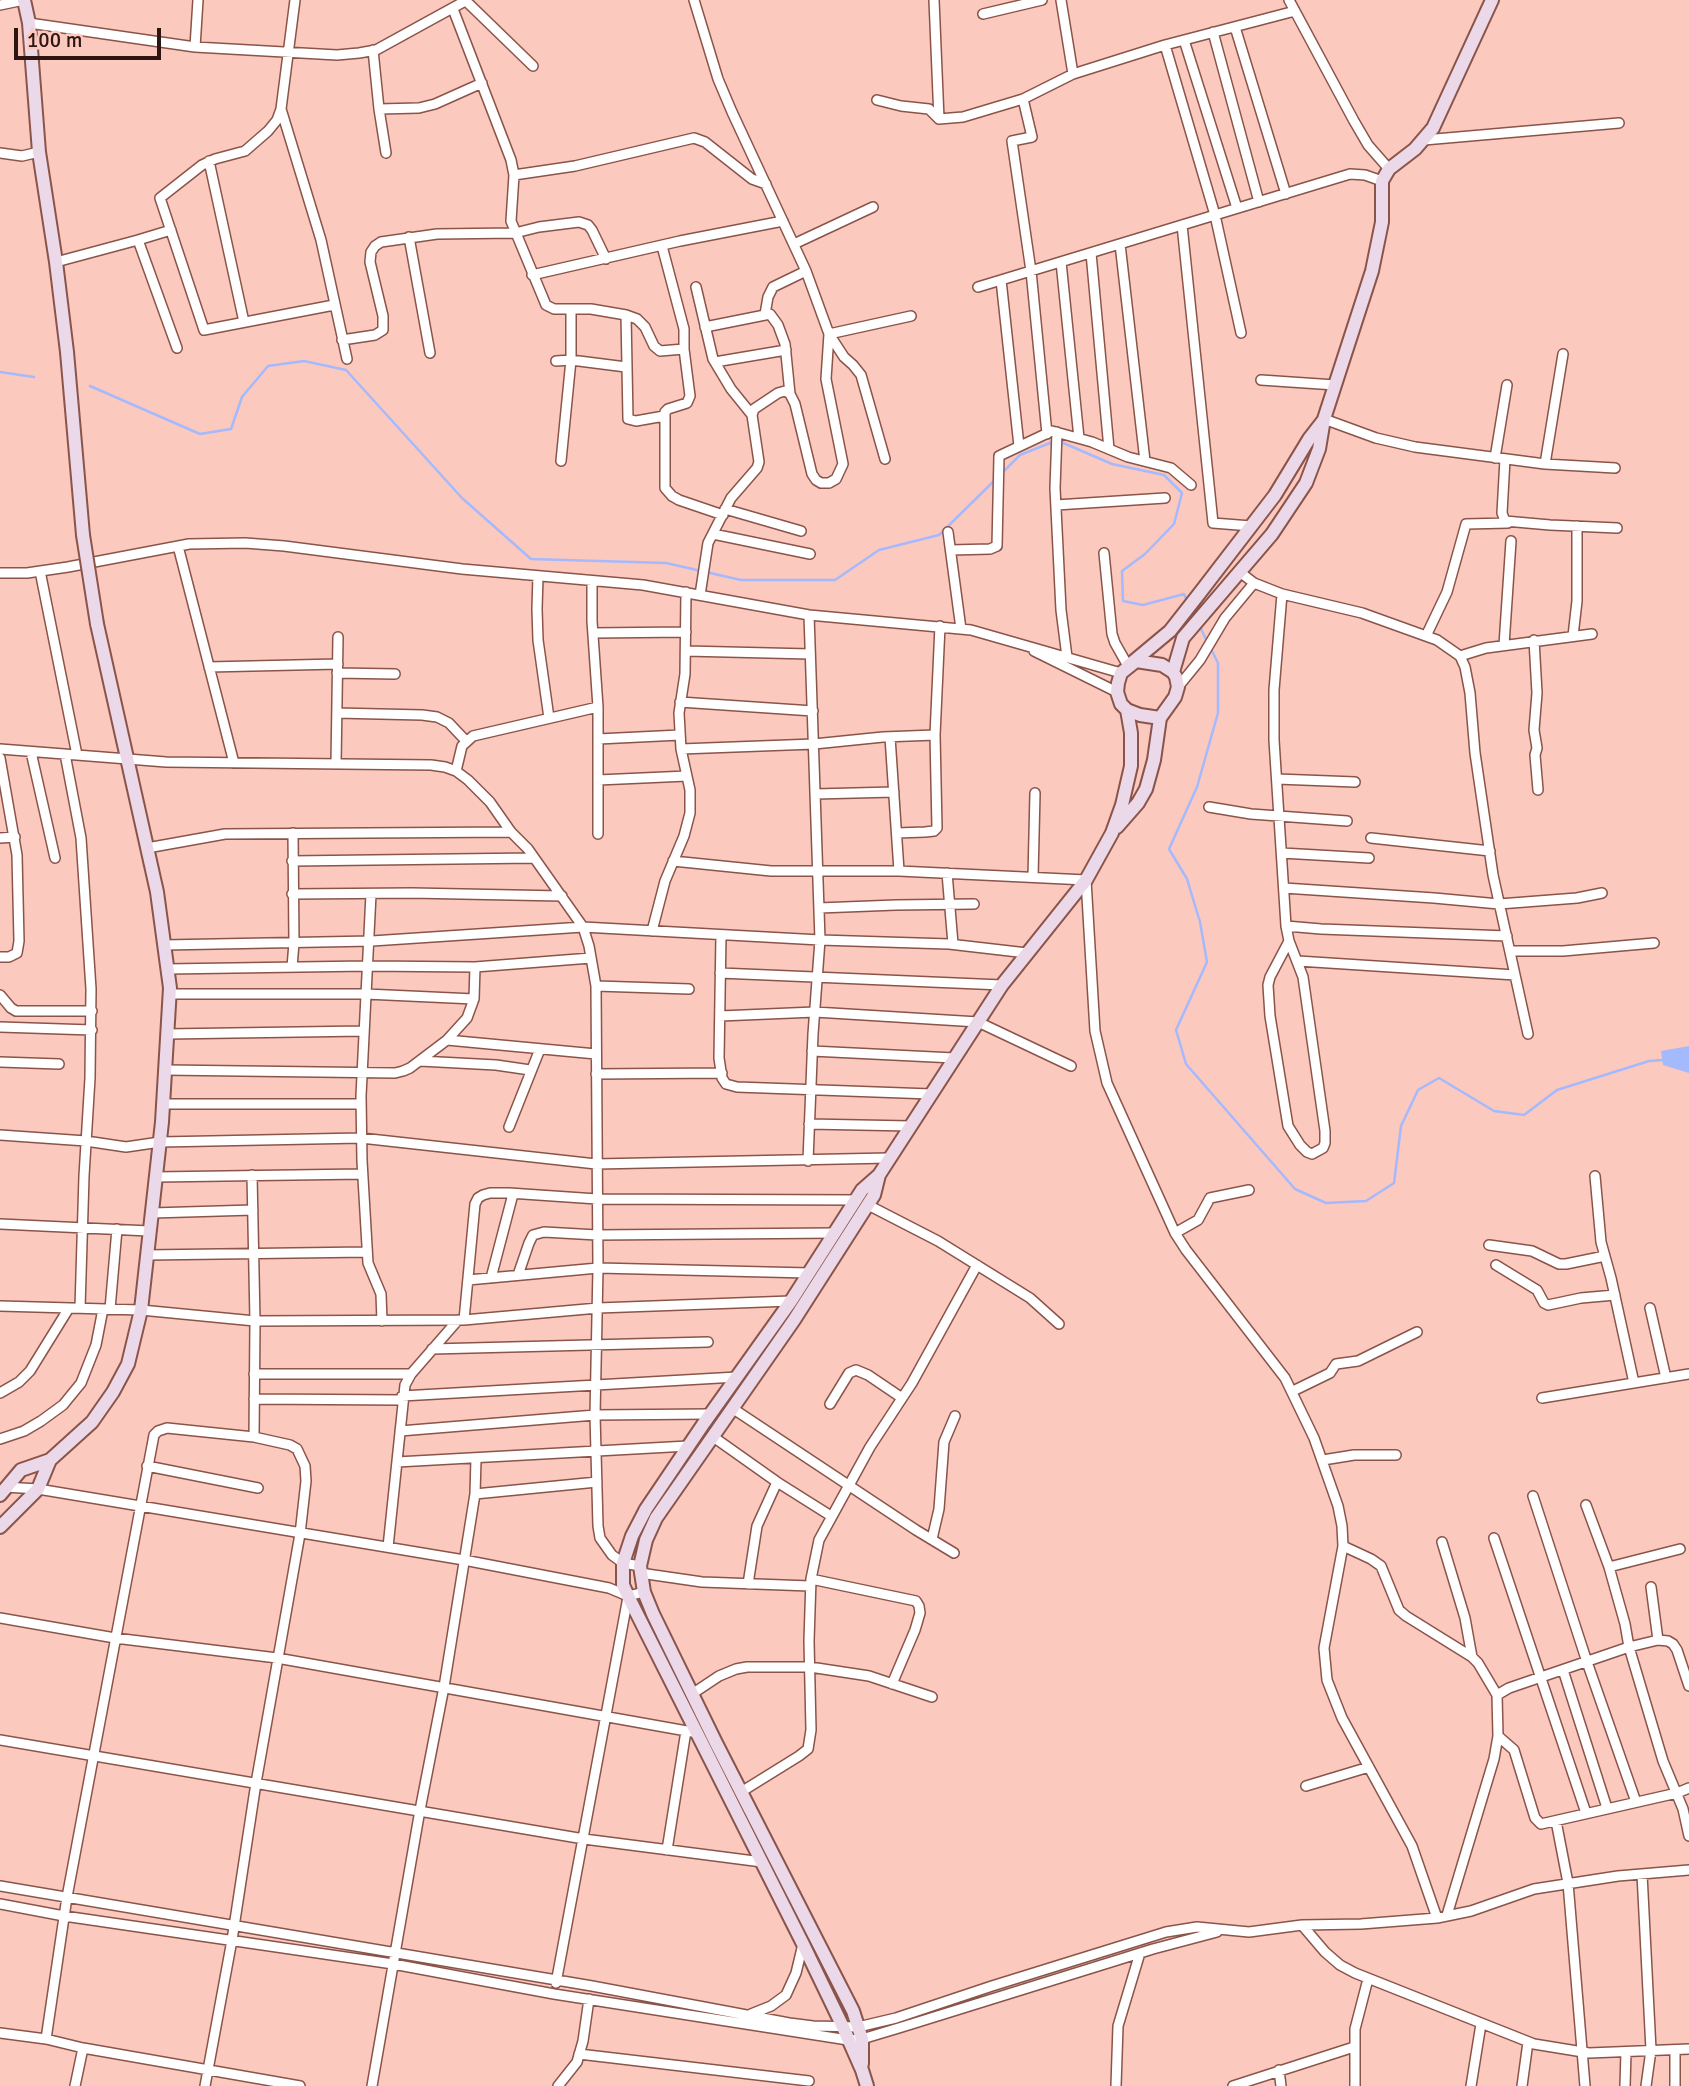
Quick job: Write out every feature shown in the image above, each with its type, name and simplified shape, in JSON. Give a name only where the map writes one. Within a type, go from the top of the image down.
[{"type":"street","points":[[0,5],[24,0],[29,23],[38,152],[67,352],[83,535],[97,624],[157,892],[170,994],[160,1142],[141,1310],[128,1364],[92,1422],[50,1460],[21,1470],[2,1490]]},
{"type":"street","points":[[195,47],[198,0]]},
{"type":"street","points":[[295,0],[281,110],[276,120],[268,131],[245,151],[209,161],[192,171],[160,198],[204,330],[334,305]]},
{"type":"street","points":[[694,0],[723,90],[806,271],[829,334],[844,357],[861,375],[885,459]]},
{"type":"street","points":[[934,0],[939,118]]},
{"type":"street","points":[[983,14],[1042,0]]},
{"type":"street","points":[[1061,0],[1073,74]]},
{"type":"street","points":[[1289,0],[1368,145],[1389,169]]},
{"type":"street","points":[[1173,672],[1183,638],[1272,534],[1306,482],[1319,449],[1324,419],[1372,271],[1382,222],[1382,181],[1389,169],[1415,149],[1433,128],[1492,0]]},
{"type":"street","points":[[29,23],[195,47],[337,55],[373,50],[466,1],[533,66]]},
{"type":"street","points":[[453,9],[511,160],[514,174],[510,214],[515,233],[546,306],[626,315],[637,319],[645,327],[654,346],[660,351],[684,349]]},
{"type":"street","points":[[877,100],[909,108],[929,109],[939,118],[963,117],[1023,99],[1073,74],[1164,45],[1295,11]]},
{"type":"street","points":[[1235,27],[1286,194]]},
{"type":"street","points":[[1213,32],[1259,202]]},
{"type":"street","points":[[1184,40],[1237,208]]},
{"type":"street","points":[[1164,45],[1215,215],[1241,333]]},
{"type":"street","points":[[373,50],[386,153]]},
{"type":"street","points":[[379,108],[419,108],[435,104],[482,83]]},
{"type":"street","points":[[1023,99],[1032,137],[1012,141],[1052,433],[1061,610],[1067,657]]},
{"type":"street","points":[[281,110],[321,240],[346,359]]},
{"type":"street","points":[[1424,139],[1619,123]]},
{"type":"street","points":[[514,174],[575,166],[694,138],[705,142],[752,179],[766,184]]},
{"type":"street","points":[[0,152],[22,156],[38,152]]},
{"type":"street","points":[[209,161],[244,322]]},
{"type":"street","points":[[978,287],[1350,174],[1365,175],[1382,181]]},
{"type":"street","points":[[794,244],[873,207]]},
{"type":"street","points":[[532,275],[783,221]]},
{"type":"street","points":[[342,341],[374,335],[383,330],[383,316],[370,262],[375,246],[381,242],[450,233],[515,233],[550,225],[583,223],[592,230],[606,259]]},
{"type":"street","points":[[1182,225],[1213,523],[1251,526]]},
{"type":"street","points":[[56,262],[171,230]]},
{"type":"street","points":[[409,237],[430,353]]},
{"type":"street","points":[[138,240],[177,348]]},
{"type":"street","points":[[1120,244],[1145,461]]},
{"type":"street","points":[[662,246],[684,329],[689,400],[668,409],[664,416],[665,488],[679,500],[801,531]]},
{"type":"street","points":[[1091,253],[1109,449]]},
{"type":"street","points":[[1061,262],[1079,438]]},
{"type":"street","points":[[765,314],[772,287],[806,271]]},
{"type":"street","points":[[1001,280],[1019,446]]},
{"type":"street","points":[[696,287],[715,362],[731,389],[752,415],[759,462],[757,468],[731,498],[710,539],[700,595]]},
{"type":"street","points":[[561,461],[572,360],[571,310]]},
{"type":"street","points":[[705,327],[770,314],[778,325],[786,350],[790,394],[795,404],[812,474],[821,483],[836,479],[843,464],[826,379],[829,334]]},
{"type":"street","points":[[626,315],[628,419],[636,421],[664,416]]},
{"type":"street","points":[[829,334],[911,316]]},
{"type":"street","points":[[715,362],[786,350]]},
{"type":"street","points":[[1545,464],[1563,354]]},
{"type":"street","points":[[556,361],[572,360],[626,367]]},
{"type":"street","points":[[1261,380],[1335,385]]},
{"type":"street","points":[[1507,385],[1500,458],[1502,513],[1505,521],[1510,523]]},
{"type":"street","points":[[752,415],[759,404],[778,393],[785,391],[790,394]]},
{"type":"street","points":[[1112,833],[1131,766],[1131,733],[1126,710],[1117,692],[1125,669],[1170,631],[1275,495],[1308,439],[1324,419]]},
{"type":"street","points":[[1324,419],[1393,443],[1545,464],[1615,468]]},
{"type":"street","points":[[951,550],[990,549],[998,546],[999,456],[1052,433],[1079,438],[1171,468],[1191,485]]},
{"type":"street","points":[[1056,505],[1165,498]]},
{"type":"street","points":[[1426,636],[1447,593],[1466,524],[1510,523],[1617,528]]},
{"type":"street","points":[[1573,636],[1577,601],[1577,526]]},
{"type":"street","points":[[948,533],[961,629]]},
{"type":"street","points":[[710,539],[810,554]]},
{"type":"street","points":[[1504,645],[1511,541]]},
{"type":"street","points":[[0,573],[40,571],[189,544],[245,543],[284,546],[462,569],[643,585],[809,615],[961,629],[1125,669],[1136,661],[1163,665],[1173,672],[1178,687]]},
{"type":"street","points":[[178,547],[234,762]]},
{"type":"street","points":[[1104,553],[1112,634],[1125,669]]},
{"type":"street","points":[[40,571],[77,755]]},
{"type":"street","points":[[1241,573],[1254,583],[1282,594],[1362,613],[1426,636],[1451,648],[1460,656],[1470,694],[1475,753],[1499,904],[1528,1034]]},
{"type":"street","points":[[538,576],[538,640],[549,718]]},
{"type":"street","points":[[592,581],[598,707],[598,834]]},
{"type":"street","points":[[843,2027],[762,1862],[692,1732],[623,1585],[623,1563],[641,1518],[688,1446],[791,1301],[835,1233],[862,1203],[874,1195],[879,1175],[889,1158],[1002,985],[1086,880],[1112,833],[1138,803],[1146,789],[1154,760],[1160,718],[1225,618],[1254,583]]},
{"type":"street","points":[[652,931],[665,881],[684,836],[690,813],[690,790],[680,736],[680,702],[686,651],[686,592]]},
{"type":"street","points":[[1282,594],[1274,690],[1277,779],[1286,926],[1303,977],[1325,1131],[1323,1148],[1312,1154],[1300,1145],[1288,1126],[1270,1016],[1270,977],[1289,941]]},
{"type":"street","points":[[808,1161],[820,940],[809,615]]},
{"type":"street","points":[[897,833],[934,831],[937,828],[935,735],[940,626]]},
{"type":"street","points":[[593,633],[686,632]]},
{"type":"street","points":[[1460,656],[1486,648],[1592,634]]},
{"type":"street","points":[[337,764],[338,637]]},
{"type":"street","points":[[1534,640],[1537,693],[1534,730],[1538,790]]},
{"type":"street","points":[[1012,641],[1117,692]]},
{"type":"street","points":[[686,651],[810,653]]},
{"type":"street","points":[[209,667],[338,669],[395,674]]},
{"type":"street","points":[[680,702],[813,711]]},
{"type":"street","points":[[456,771],[462,746],[466,741],[484,733],[598,707]]},
{"type":"street","points":[[1126,710],[1160,718]]},
{"type":"street","points":[[337,713],[437,717],[449,723],[466,741]]},
{"type":"street","points":[[681,749],[814,744],[935,735]]},
{"type":"street","points":[[598,739],[680,736]]},
{"type":"street","points":[[890,737],[898,871]]},
{"type":"street","points":[[0,750],[166,762],[430,765],[456,771],[490,802],[583,927],[596,986],[596,1450],[600,1538],[612,1555],[640,1570],[702,1582],[811,1582],[916,1601],[919,1613],[915,1630],[892,1684]]},
{"type":"street","points":[[31,752],[55,858]]},
{"type":"street","points":[[65,754],[81,838],[92,1011],[80,1308]]},
{"type":"street","points":[[0,758],[15,837],[19,948],[13,956],[0,957]]},
{"type":"street","points":[[598,780],[687,776]]},
{"type":"street","points":[[1277,779],[1354,782]]},
{"type":"street","points":[[815,794],[894,792]]},
{"type":"street","points":[[1033,877],[1035,793]]},
{"type":"street","points":[[1209,807],[1251,814],[1347,821]]},
{"type":"street","points":[[147,848],[225,834],[511,832]]},
{"type":"street","points":[[292,833],[292,967]]},
{"type":"street","points":[[0,838],[15,837]]},
{"type":"street","points":[[1371,838],[1490,851]]},
{"type":"street","points":[[1282,853],[1369,858]]},
{"type":"street","points":[[292,861],[534,858]]},
{"type":"street","points":[[673,861],[749,870],[898,871],[1086,880]]},
{"type":"street","points":[[947,873],[953,944]]},
{"type":"street","points":[[1086,880],[1095,1031],[1107,1083],[1175,1233],[1272,1359],[1293,1391],[1323,1460],[1338,1506],[1343,1546],[1324,1648],[1324,1666],[1331,1694],[1412,1846],[1442,1916]]},
{"type":"street","points":[[1284,888],[1499,904],[1577,898],[1602,893]]},
{"type":"street","points":[[292,894],[562,896]]},
{"type":"street","points":[[371,894],[361,1104],[362,1174],[369,1270],[381,1294],[382,1321]]},
{"type":"street","points":[[819,908],[974,904]]},
{"type":"street","points":[[1286,926],[1507,936]]},
{"type":"street","points":[[164,946],[368,941],[583,927],[820,940],[953,944],[1027,953]]},
{"type":"street","points":[[721,934],[719,1059],[726,1084],[931,1094]]},
{"type":"street","points":[[1510,951],[1563,951],[1654,943]]},
{"type":"street","points":[[167,969],[475,967],[591,958]]},
{"type":"street","points":[[1298,961],[1515,975]]},
{"type":"street","points":[[165,1070],[395,1073],[420,1061],[447,1040],[467,1018],[474,999],[475,967]]},
{"type":"street","points":[[720,973],[1002,985]]},
{"type":"street","points":[[596,986],[689,989]]},
{"type":"street","points":[[170,994],[366,995],[474,999]]},
{"type":"street","points":[[0,995],[16,1011],[92,1011]]},
{"type":"street","points":[[720,1016],[815,1012],[978,1022],[1071,1066]]},
{"type":"street","points":[[0,1027],[92,1030]]},
{"type":"street","points":[[167,1034],[364,1031]]},
{"type":"street","points":[[447,1040],[596,1054]]},
{"type":"street","points":[[509,1127],[540,1049]]},
{"type":"street","points":[[812,1051],[954,1058]]},
{"type":"street","points":[[420,1061],[496,1065],[530,1070]]},
{"type":"street","points":[[0,1062],[59,1064]]},
{"type":"street","points":[[596,1074],[722,1073]]},
{"type":"street","points":[[163,1104],[361,1104]]},
{"type":"street","points":[[809,1124],[910,1126]]},
{"type":"street","points":[[0,1135],[86,1141],[126,1147],[160,1142],[362,1138],[596,1164],[889,1158]]},
{"type":"street","points":[[156,1177],[362,1174]]},
{"type":"street","points":[[253,1175],[254,1437]]},
{"type":"street","points":[[1595,1176],[1599,1231],[1633,1383]]},
{"type":"street","points":[[1175,1233],[1198,1220],[1210,1198],[1248,1190]]},
{"type":"street","points":[[388,1547],[405,1385],[432,1349],[461,1320],[468,1280],[475,1205],[478,1198],[490,1193],[597,1199],[862,1203],[939,1241],[1030,1298],[1059,1324]]},
{"type":"street","points":[[491,1278],[513,1194]]},
{"type":"street","points":[[862,1203],[794,1320],[656,1518],[646,1540],[640,1570],[644,1592],[692,1694],[853,2011],[867,2086]]},
{"type":"street","points":[[152,1213],[253,1210]]},
{"type":"street","points":[[0,1224],[149,1231]]},
{"type":"street","points":[[0,1439],[24,1431],[41,1421],[63,1405],[81,1383],[106,1309],[117,1229]]},
{"type":"street","points":[[519,1275],[529,1243],[538,1233],[835,1233]]},
{"type":"street","points":[[1489,1245],[1532,1251],[1559,1264],[1605,1256]]},
{"type":"street","points":[[147,1255],[367,1252]]},
{"type":"street","points":[[741,1792],[808,1749],[811,1730],[811,1582],[819,1540],[848,1485],[902,1398],[977,1265]]},
{"type":"street","points":[[1496,1265],[1537,1290],[1548,1305],[1615,1295]]},
{"type":"street","points":[[468,1280],[598,1268],[809,1273]]},
{"type":"street","points":[[0,1306],[141,1310],[255,1321],[382,1321],[461,1320],[598,1308],[791,1301]]},
{"type":"street","points":[[0,1393],[19,1382],[30,1371],[69,1308]]},
{"type":"street","points":[[1650,1308],[1666,1378]]},
{"type":"street","points":[[1293,1391],[1328,1375],[1336,1364],[1359,1361],[1417,1332]]},
{"type":"street","points":[[432,1349],[708,1342]]},
{"type":"street","points":[[830,1404],[849,1373],[856,1370],[902,1398]]},
{"type":"street","points":[[254,1374],[411,1374]]},
{"type":"street","points":[[1542,1398],[1689,1374]]},
{"type":"street","points":[[254,1399],[402,1398],[737,1377]]},
{"type":"street","points":[[732,1408],[954,1553]]},
{"type":"street","points":[[400,1431],[596,1415],[710,1414]]},
{"type":"street","points":[[932,1539],[939,1509],[944,1442],[955,1416]]},
{"type":"street","points":[[46,2039],[67,1898],[154,1436],[167,1428],[254,1437],[290,1445],[297,1449],[305,1466],[300,1534],[205,2086]]},
{"type":"street","points":[[712,1436],[831,1516]]},
{"type":"street","points":[[397,1462],[688,1446]]},
{"type":"street","points":[[1323,1460],[1354,1455],[1395,1455]]},
{"type":"street","points":[[372,2086],[444,1687],[475,1494],[476,1459]]},
{"type":"street","points":[[0,1527],[38,1489],[50,1460]]},
{"type":"street","points":[[147,1466],[258,1488]]},
{"type":"street","points":[[475,1494],[597,1482]]},
{"type":"street","points":[[748,1584],[757,1526],[777,1482]]},
{"type":"street","points":[[2,1490],[38,1489],[464,1560],[609,1588],[628,1596],[644,1592]]},
{"type":"street","points":[[1533,1496],[1636,1802]]},
{"type":"street","points":[[1586,1505],[1609,1567],[1629,1647],[1689,1836]]},
{"type":"street","points":[[1494,1538],[1586,1813]]},
{"type":"street","points":[[1442,1542],[1465,1618],[1472,1657]]},
{"type":"street","points":[[1343,1546],[1381,1566],[1396,1603],[1406,1616],[1472,1657],[1497,1695],[1498,1736],[1494,1759],[1442,1916]]},
{"type":"street","points":[[1609,1567],[1680,1549]]},
{"type":"street","points":[[1651,1587],[1658,1640]]},
{"type":"street","points":[[554,1994],[628,1596]]},
{"type":"street","points":[[0,1618],[116,1638],[277,1658],[692,1732]]},
{"type":"street","points":[[1497,1695],[1510,1688],[1629,1647],[1658,1640],[1668,1641],[1677,1650],[1689,1686]]},
{"type":"street","points":[[692,1694],[719,1676],[736,1669],[810,1667],[859,1673],[932,1697]]},
{"type":"street","points":[[1563,1670],[1607,1808]]},
{"type":"street","points":[[667,1850],[692,1732]]},
{"type":"street","points":[[1498,1736],[1514,1750],[1537,1821],[1545,1824],[1689,1788]]},
{"type":"street","points":[[0,1740],[584,1839],[762,1862]]},
{"type":"street","points":[[1306,1786],[1369,1767]]},
{"type":"street","points":[[1556,1821],[1568,1883],[1585,2086]]},
{"type":"street","points":[[856,2035],[896,2018],[1004,1982],[1166,1932],[1197,1927],[1249,1932],[1302,1925],[1361,1924],[1442,1916],[1471,1912],[1534,1889],[1689,1870]]},
{"type":"street","points":[[1642,1874],[1651,2050],[1646,2086]]},
{"type":"street","points":[[0,1886],[557,1980],[789,2023],[843,2027],[856,2035]]},
{"type":"street","points":[[0,1905],[393,1964],[554,1994],[856,2035],[1223,1930]]},
{"type":"street","points":[[1302,1925],[1340,1965],[1368,1979],[1528,2042],[1582,2052],[1689,2049]]},
{"type":"street","points":[[1115,2085],[1118,2026],[1145,1951],[1146,1938]]},
{"type":"street","points":[[750,2015],[771,2006],[786,1994],[796,1973],[803,1944]]},
{"type":"street","points":[[1355,2086],[1355,2029],[1368,1979]]},
{"type":"street","points":[[558,2086],[577,2063],[589,1999]]},
{"type":"street","points":[[1471,2086],[1481,2024]]},
{"type":"street","points":[[0,2033],[300,2086]]},
{"type":"street","points":[[1522,2086],[1528,2042]]},
{"type":"street","points":[[1233,2086],[1354,2047]]},
{"type":"street","points":[[75,2086],[83,2048]]},
{"type":"street","points":[[1675,2050],[1675,2086]]},
{"type":"street","points":[[1625,2086],[1626,2052]]},
{"type":"street","points":[[579,2054],[809,2081]]},
{"type":"street","points":[[1279,2070],[1280,2086]]},
{"type":"water","points":[[1689,1046],[1689,1073],[1663,1065],[1661,1051]]},
{"type":"waterway","points":[[90,386],[200,434],[231,429],[242,397],[268,366],[304,361],[346,370],[462,498],[531,559],[666,563],[741,580],[835,580],[879,550],[939,535],[994,481]]},
{"type":"waterway","points":[[0,372],[34,377]]},
{"type":"waterway","points":[[1001,474],[1020,455],[1055,441]]},
{"type":"waterway","points":[[1061,442],[1112,464],[1164,475],[1182,493],[1174,524],[1145,554],[1122,571],[1123,601],[1143,605],[1184,594],[1188,603]]},
{"type":"waterway","points":[[1199,625],[1207,641]]},
{"type":"waterway","points":[[1210,647],[1218,663],[1218,713],[1197,787],[1169,849],[1187,879],[1200,922],[1207,962],[1176,1030],[1186,1064],[1295,1189],[1326,1203],[1366,1201],[1394,1183],[1401,1126],[1418,1090],[1439,1078],[1494,1111],[1524,1115],[1557,1090],[1649,1061],[1663,1060]]}]
